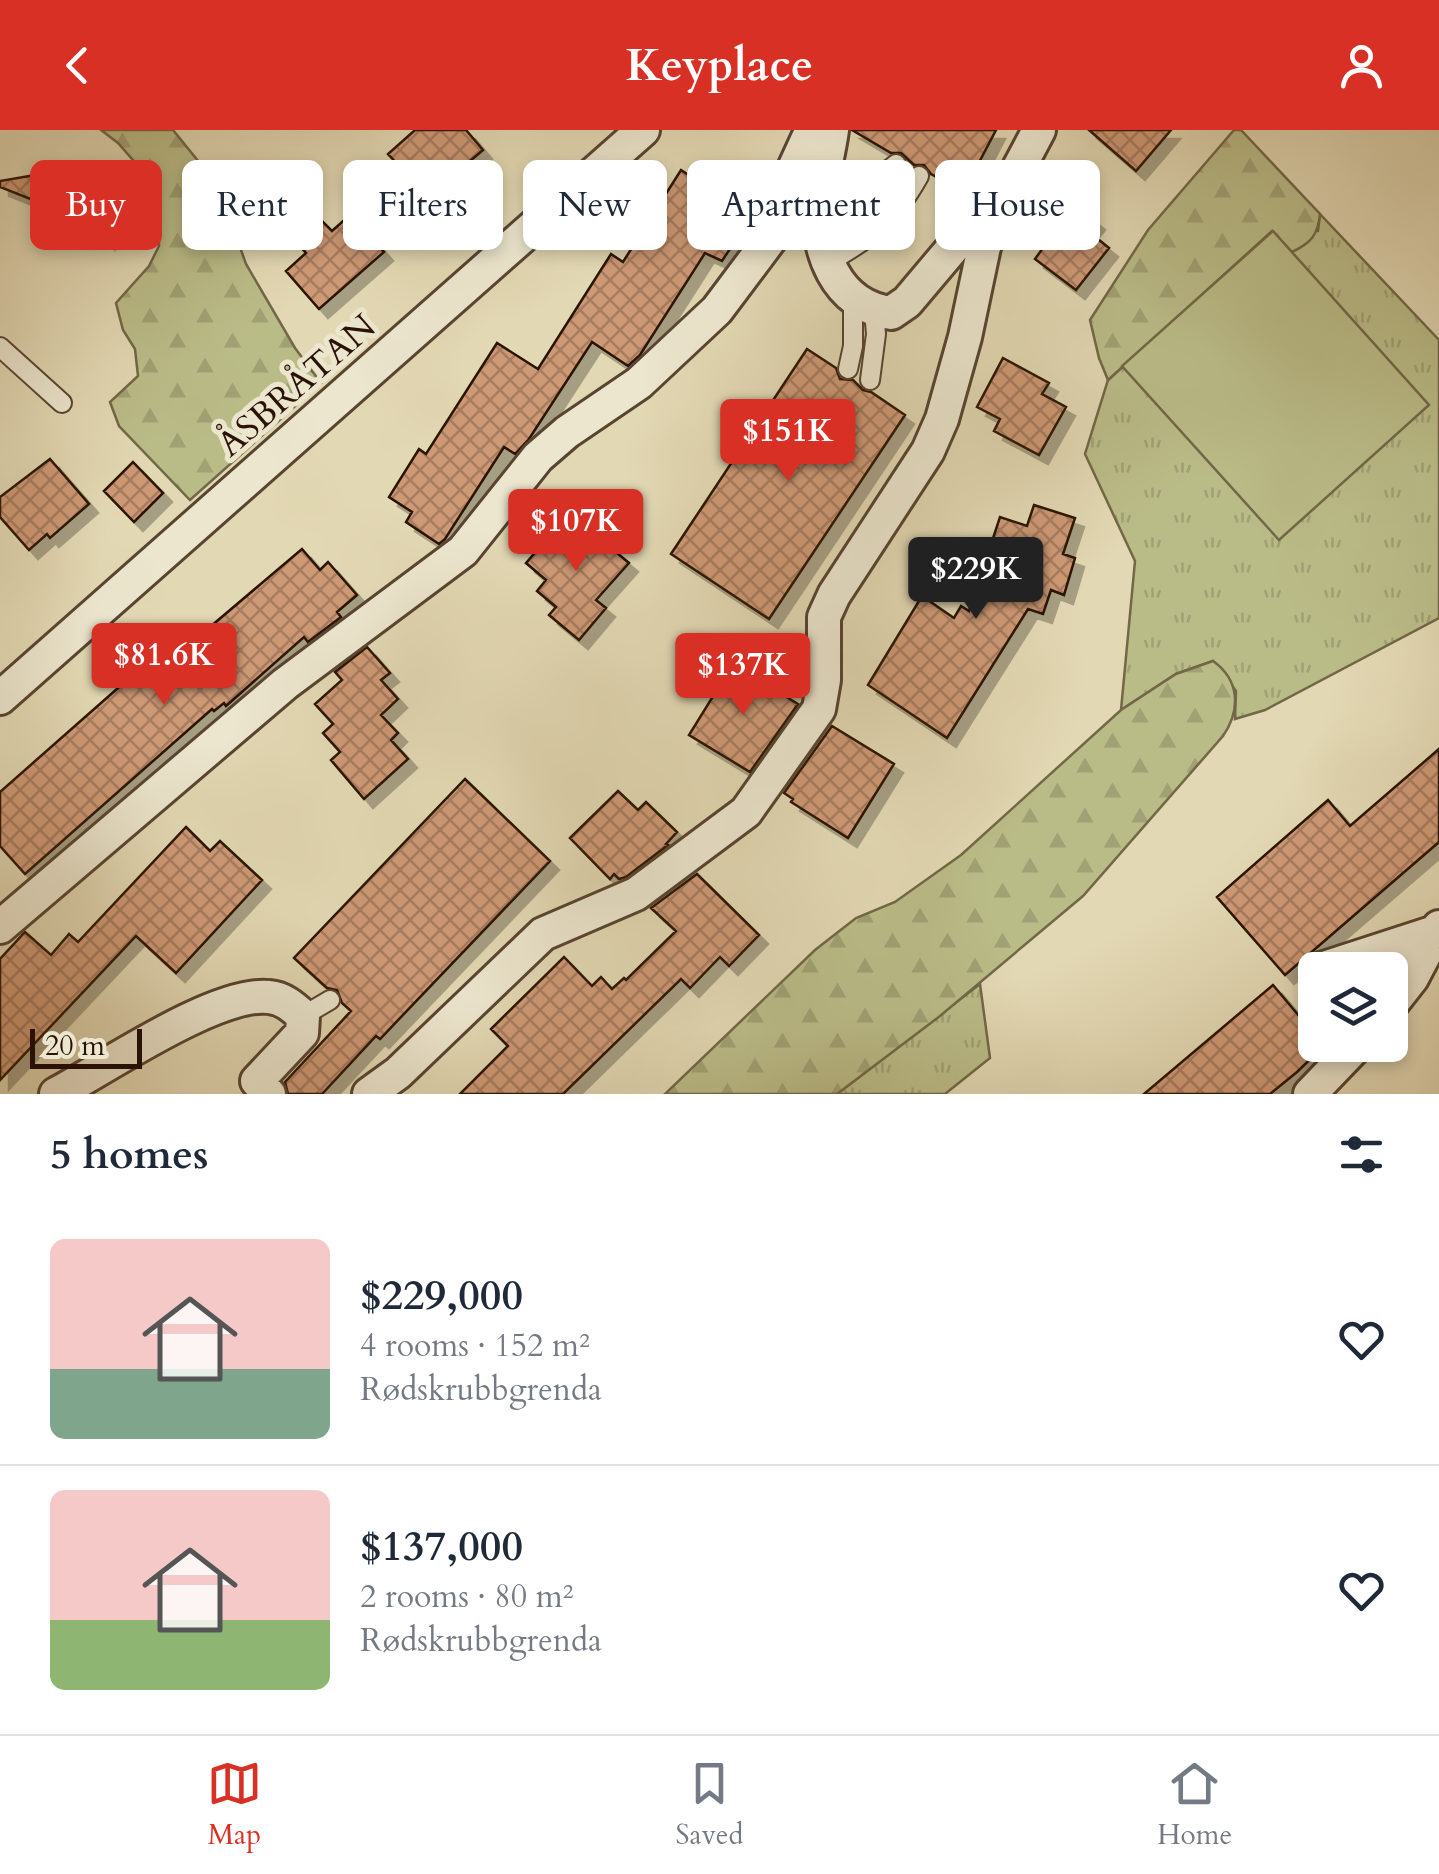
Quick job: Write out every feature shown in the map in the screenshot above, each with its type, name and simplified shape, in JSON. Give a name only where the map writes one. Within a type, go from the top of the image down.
[{"type":"street","name":"ÅSBRÅTAN","points":[[0,698],[644,130]]},
{"type":"street","points":[[0,926],[286,684],[463,551],[538,457],[567,432],[639,383],[717,310],[774,234],[791,175],[808,138],[818,130]]},
{"type":"street","points":[[826,160],[832,130]]},
{"type":"street","points":[[1024,160],[1039,130]]},
{"type":"street","points":[[824,250],[837,281],[864,305],[891,313],[907,302],[951,250]]},
{"type":"street","points":[[370,1094],[398,1073],[543,934],[636,894],[746,812],[819,710],[824,680],[824,618],[834,595],[928,452],[942,420],[983,250]]},
{"type":"street","points":[[1371,952],[1437,929]]},
{"type":"street","points":[[1408,983],[1437,929]]},
{"type":"street","points":[[56,1094],[196,1016],[241,998],[271,996],[316,1008],[302,1033],[256,1090]]},
{"type":"street","points":[[1310,1094],[1341,1062]]},
{"type":"lane","points":[[828,264],[881,230],[901,209],[919,176]]},
{"type":"lane","points":[[848,370],[864,305]]},
{"type":"lane","points":[[864,305],[876,334],[870,380]]},
{"type":"lane","points":[[0,348],[62,403]]},
{"type":"green space","points":[[101,130],[173,130],[197,160],[182,160],[182,250],[241,250],[295,348],[321,383],[190,500],[119,426],[110,402],[138,376],[135,349],[123,330],[116,303],[149,266],[157,250],[162,250],[162,160],[133,160]]},
{"type":"green space","points":[[1234,130],[1241,130],[1320,214],[1315,233],[1309,242],[1292,252],[1272,231],[1108,380],[1090,320],[1148,230]]},
{"type":"green space","points":[[1320,214],[1439,340],[1439,618],[1265,710],[1235,719],[1236,691],[1213,661],[1176,674],[1121,710],[1135,561],[1085,454],[1108,380],[1273,231],[1318,231]]},
{"type":"green space","points":[[1273,231],[1429,405],[1279,540],[1122,366]]},
{"type":"green space","points":[[1213,661],[1229,678],[1235,697],[1233,717],[1223,736],[1083,896],[940,1016],[837,1094],[665,1094],[815,950],[856,918],[895,902],[961,855],[1121,710],[1176,674]]},
{"type":"green space","points":[[980,984],[990,1058],[945,1094],[837,1094]]},
{"type":"building","points":[[415,130],[466,130],[483,150],[471,160],[394,160],[388,154]]},
{"type":"building","points":[[852,130],[996,130],[980,160],[935,160],[935,176],[924,165],[915,165],[915,160],[891,153]]},
{"type":"building","points":[[1089,130],[1171,130],[1136,171]]},
{"type":"building","points":[[681,170],[687,174],[687,250],[729,250],[722,261],[705,253],[640,355],[628,366],[592,342],[529,439],[515,454],[504,447],[439,544],[406,522],[412,512],[389,497],[419,449],[426,454],[497,343],[538,369],[611,254],[623,262],[631,250],[667,250],[667,192]]},
{"type":"building","points":[[30,176],[30,199],[0,187],[0,181]]},
{"type":"building","points":[[343,221],[343,250],[384,252],[319,309],[286,271],[306,253],[303,250],[323,250],[323,222],[332,231]]},
{"type":"building","points":[[1100,241],[1109,248],[1076,290],[1035,259],[1042,250],[1100,250]]},
{"type":"building","points":[[807,349],[836,368],[840,379],[853,380],[905,415],[769,619],[671,554]]},
{"type":"building","points":[[1003,358],[1049,383],[1042,394],[1066,407],[1039,455],[994,431],[1000,419],[977,407]]},
{"type":"building","points":[[50,459],[89,504],[50,538],[47,534],[29,550],[0,517],[0,497]]},
{"type":"building","points":[[133,462],[163,493],[134,522],[104,491]]},
{"type":"building","points":[[1034,505],[1075,518],[1063,554],[1075,558],[1064,595],[1051,590],[1043,614],[1028,609],[947,738],[868,685],[922,596],[954,618],[961,606],[969,611],[1000,517],[1027,526]]},
{"type":"building","points":[[569,513],[629,563],[596,600],[606,608],[579,640],[549,615],[556,607],[537,591],[546,580],[526,563]]},
{"type":"building","points":[[302,549],[320,570],[328,562],[357,595],[337,612],[341,617],[308,642],[304,637],[226,706],[224,703],[212,709],[25,874],[0,846],[0,792],[135,673],[144,683]]},
{"type":"building","points":[[367,647],[390,673],[381,680],[398,699],[381,715],[398,733],[391,740],[408,759],[364,799],[331,760],[340,752],[323,733],[333,724],[315,704],[342,680],[335,672]]},
{"type":"building","points":[[733,664],[798,704],[750,772],[689,735]]},
{"type":"building","points":[[832,726],[894,764],[848,838],[791,802],[793,799],[784,793]]},
{"type":"building","points":[[1439,749],[1439,842],[1312,952],[1298,952],[1298,964],[1285,975],[1217,897],[1328,800],[1350,826]]},
{"type":"building","points":[[465,779],[550,861],[322,1094],[288,1094],[285,1082],[351,1011],[342,1003],[337,990],[327,988],[294,958]]},
{"type":"building","points":[[618,791],[638,810],[646,802],[677,832],[668,845],[626,877],[619,879],[614,874],[610,879],[570,838]]},
{"type":"building","points":[[186,827],[210,851],[220,841],[262,880],[176,973],[136,936],[0,1080],[0,959],[25,932],[51,955],[69,934],[78,942]]},
{"type":"building","points":[[697,874],[759,935],[729,966],[720,957],[690,988],[681,979],[563,1094],[460,1094],[508,1046],[491,1029],[564,957],[592,986],[601,977],[612,989],[676,931],[651,908]]},
{"type":"building","points":[[1273,985],[1298,1015],[1298,1062],[1307,1062],[1270,1094],[1144,1094]]}]
